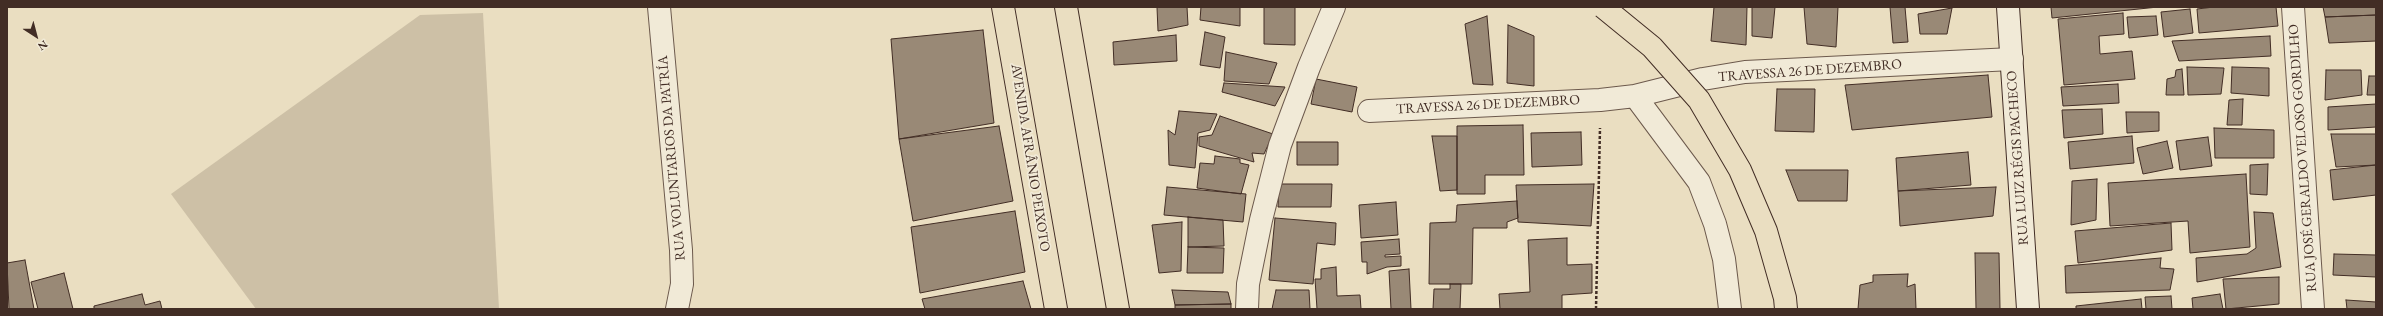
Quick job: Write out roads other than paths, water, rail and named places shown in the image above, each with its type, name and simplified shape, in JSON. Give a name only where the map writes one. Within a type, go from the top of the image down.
[{"type":"main road","name":"AVENIDA AFRÂNIO PEIXOTO","points":[[1003,7],[1056,309]]},
{"type":"main road","points":[[1066,7],[1118,309]]},
{"type":"main road","points":[[1603,7],[1652,47],[1699,100],[1740,170],[1766,231],[1785,298],[1786,309]]},
{"type":"street","name":"RUA VOLUNTARIOS DA PATRÍA","points":[[659,7],[680,250],[682,284],[677,309]]},
{"type":"street","points":[[1247,309],[1248,284],[1261,220],[1280,145],[1309,67],[1334,7]]},
{"type":"street","name":"RUA LUIZ RÉGIS PACHECO","points":[[2008,7],[2028,309]]},
{"type":"street","name":"RUA JOSÉ GERALDO VELOSO GORDILHO","points":[[2293,7],[2313,309]]},
{"type":"street","name":"TRAVESSA 26 DE DEZEMBRO","points":[[1369,111],[1600,100],[1635,96],[1703,79],[1745,72],[2012,59]]},
{"type":"street","points":[[1635,96],[1699,182],[1715,224],[1724,259],[1730,309]]}]
